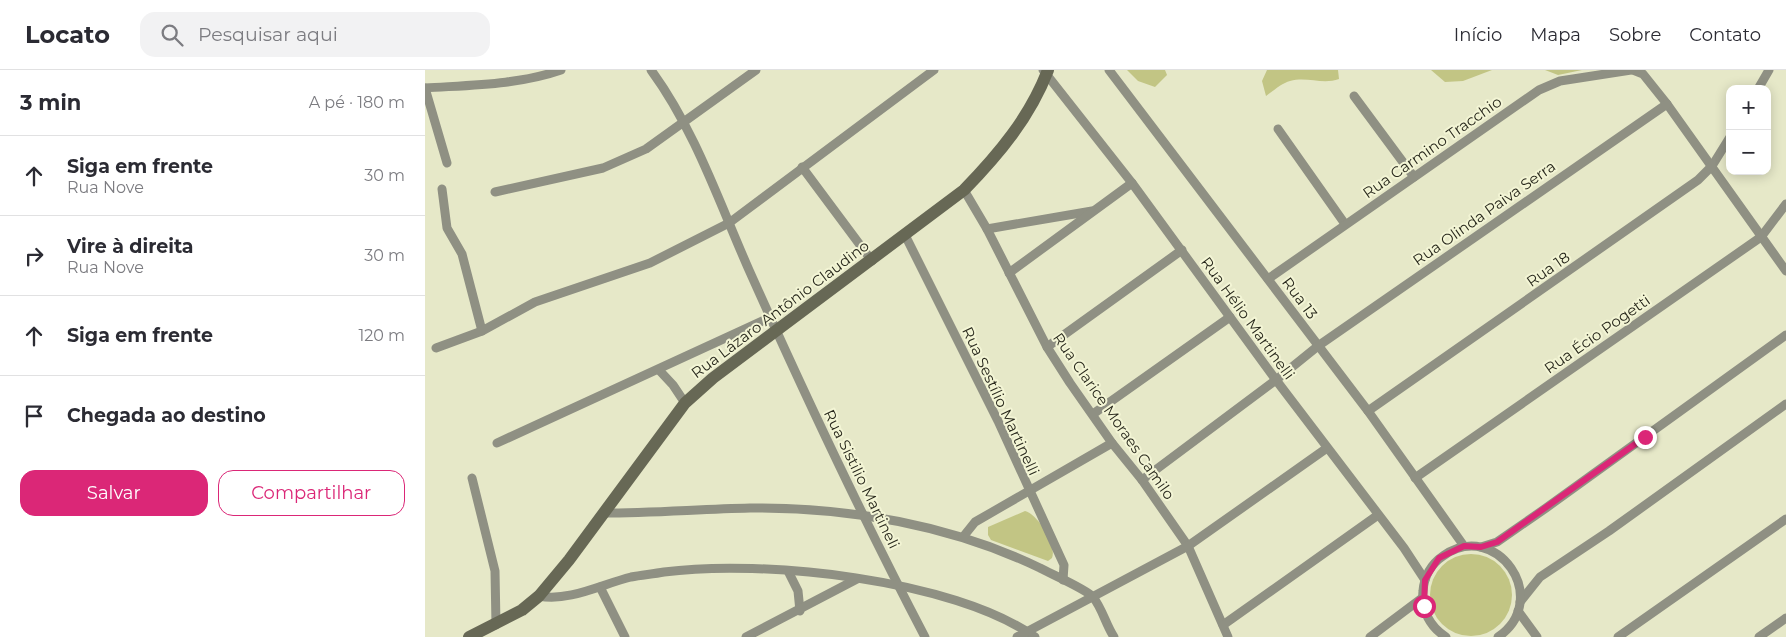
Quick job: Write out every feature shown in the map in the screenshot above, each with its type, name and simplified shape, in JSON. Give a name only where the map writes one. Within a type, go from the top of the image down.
[{"type":"main road","name":"Rua Lázaro Antônio Claudino","points":[[469,637],[522,610],[539,596],[685,403],[744,353],[777,332],[964,190],[995,157],[1019,126],[1037,99],[1046,71]]},
{"type":"street","points":[[447,163],[425,88],[483,84],[543,76],[561,70]]},
{"type":"street","name":"Rua Sistilio Martineli","points":[[651,70],[684,122],[777,332],[898,586],[925,637]]},
{"type":"street","points":[[495,192],[603,168],[646,149],[756,70]]},
{"type":"street","points":[[436,348],[482,331],[535,302],[650,263],[729,223],[934,70]]},
{"type":"street","name":"Rua 13","points":[[1109,70],[1367,411],[1464,546]]},
{"type":"street","points":[[1632,70],[1643,74],[1667,104],[1786,271]]},
{"type":"street","name":"Rua Carmino Tracchio","points":[[1268,279],[1539,90],[1560,81],[1632,70]]},
{"type":"street","points":[[1760,85],[1769,70]]},
{"type":"street","name":"Rua Hélio Martinelli","points":[[1046,71],[1182,250],[1230,318],[1378,514],[1425,580]]},
{"type":"street","points":[[1354,96],[1414,177]]},
{"type":"street","name":"Rua Olinda Paiva Serra","points":[[1142,480],[1277,380],[1318,346],[1667,104]]},
{"type":"street","points":[[1277,129],[1345,224]]},
{"type":"street","name":"Rua 18","points":[[1367,411],[1698,180],[1712,166],[1726,143]]},
{"type":"street","points":[[802,167],[872,261]]},
{"type":"street","points":[[1009,273],[1132,183]]},
{"type":"street","points":[[442,189],[447,228],[462,254],[482,331]]},
{"type":"street","name":"Rua Clarice Moraes Camilo","points":[[964,190],[987,229],[1047,347],[1112,443],[1142,480],[1188,546],[1227,637]]},
{"type":"street","name":"Rua Écio Pogetti","points":[[1415,478],[1761,237],[1786,204]]},
{"type":"street","points":[[987,229],[1095,211]]},
{"type":"street","name":"Rua Sestílio Martinelli","points":[[905,235],[998,421],[1064,565],[1063,580]]},
{"type":"street","points":[[1047,347],[1182,250]]},
{"type":"street","points":[[497,443],[771,317]]},
{"type":"street","points":[[1093,414],[1230,318]]},
{"type":"street","points":[[1481,547],[1497,542],[1786,335]]},
{"type":"street","points":[[659,370],[673,385],[685,403]]},
{"type":"street","points":[[1498,637],[1510,626],[1519,606],[1540,577],[1609,531],[1786,404]]},
{"type":"street","points":[[963,537],[975,522],[1112,443]]},
{"type":"street","points":[[1017,637],[1031,634],[1092,596],[1188,546],[1327,448]]},
{"type":"street","points":[[472,478],[495,571],[495,625]]},
{"type":"street","points":[[603,513],[658,513],[752,508],[865,516],[963,537],[1008,553],[1092,596],[1114,637]]},
{"type":"street","points":[[1223,625],[1378,514]]},
{"type":"street","points":[[1618,637],[1786,519]]},
{"type":"street","points":[[1446,637],[1430,622],[1422,598],[1425,580],[1439,558],[1464,546],[1481,547],[1498,554],[1511,567],[1519,583],[1519,606],[1537,637]]},
{"type":"street","points":[[539,596],[560,597],[631,577],[696,569],[788,571],[857,579],[940,595],[987,612],[1031,634]]},
{"type":"street","points":[[788,571],[798,591],[799,610]]},
{"type":"street","points":[[746,637],[857,579]]},
{"type":"street","points":[[600,587],[625,637]]},
{"type":"street","points":[[1370,637],[1422,598]]},
{"type":"street","points":[[1759,637],[1772,633],[1786,618]]},
{"type":"green space","points":[[1127,70],[1165,70],[1167,75],[1155,87],[1138,81]]},
{"type":"green space","points":[[1267,70],[1338,70],[1339,79],[1333,81],[1302,79],[1290,81],[1266,96],[1262,81]]},
{"type":"green space","points":[[1431,70],[1492,70],[1463,81],[1445,82]]},
{"type":"green space","points":[[1545,70],[1582,70],[1558,75]]},
{"type":"green space","points":[[1025,511],[1030,513],[1041,524],[1049,539],[1053,553],[1052,558],[1048,561],[991,540],[988,535],[988,527]]},
{"type":"green space","points":[[1471,554],[1487,557],[1500,566],[1509,579],[1512,595],[1509,611],[1500,624],[1487,633],[1471,636],[1455,633],[1442,624],[1433,611],[1430,595],[1433,579],[1442,566],[1455,557]]},
{"type":"route","points":[[1424,606],[1422,598],[1425,580],[1428,572],[1439,558],[1454,549],[1464,546],[1481,547],[1497,542],[1645,437]]}]
